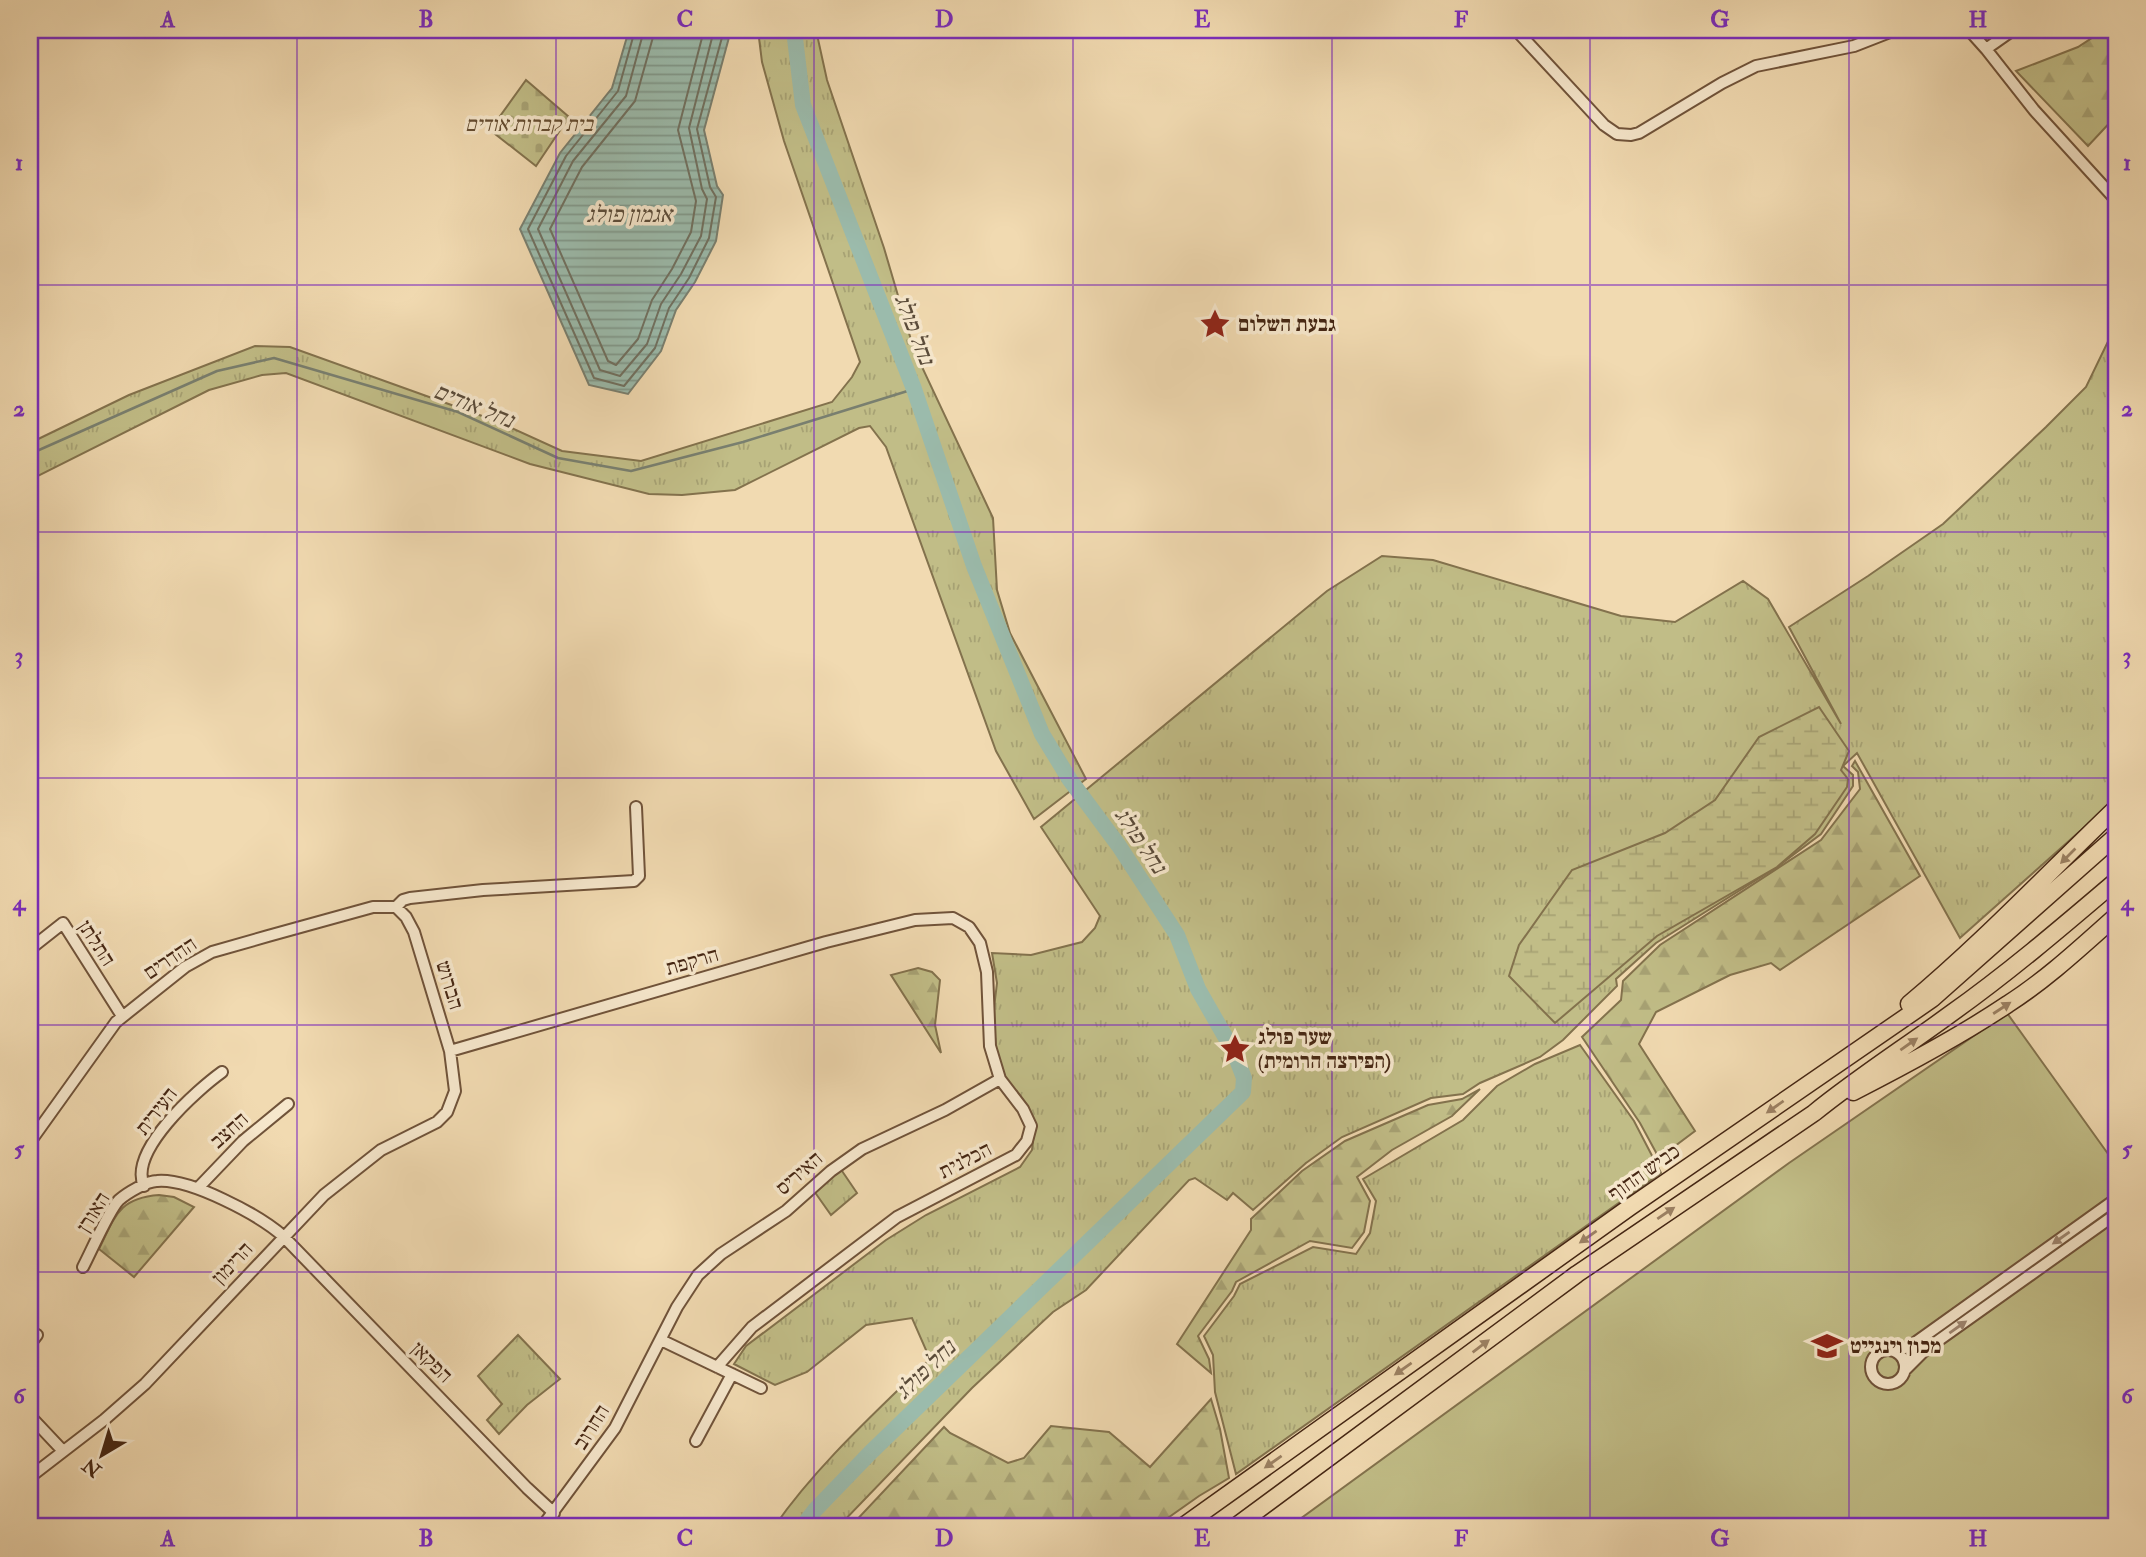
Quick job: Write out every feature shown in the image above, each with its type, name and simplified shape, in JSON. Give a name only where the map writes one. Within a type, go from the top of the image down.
[{"type":"highway","points":[[1831,1068],[1943,975],[2037,888],[2116,808]]},
{"type":"highway","name":"כביש החוף","points":[[1182,1527],[1630,1207],[1932,999],[2116,836]]},
{"type":"highway","points":[[1235,1527],[1577,1274],[1814,1112],[1951,1014],[2048,939],[2116,881]]},
{"type":"highway","points":[[1814,1112],[1919,1058],[1987,1017],[2071,956],[2116,916]]},
{"type":"highway","points":[[2071,956],[2116,932]]},
{"type":"street","points":[[1516,30],[1604,125],[1617,134],[1631,135],[1647,130],[1722,83],[1756,66],[1854,46],[1890,31]]},
{"type":"street","points":[[1969,30],[2034,110],[2116,200]]},
{"type":"street","points":[[1986,49],[2013,30]]},
{"type":"street","name":"ההדרים","points":[[30,1142],[122,1016],[186,967],[212,953],[373,907],[396,907],[403,900],[410,898],[484,890],[634,881],[639,876],[636,807]]},
{"type":"street","name":"הברוש","points":[[396,907],[406,917],[414,932],[450,1051],[455,1080]]},
{"type":"street","name":"הרקפת","points":[[450,1051],[826,942],[915,920],[946,918]]},
{"type":"street","name":"הכלנית","points":[[717,1367],[752,1327],[897,1217],[1016,1155],[1027,1141],[1031,1126],[1023,1109],[1000,1079],[990,1046],[987,972],[980,943],[964,923],[946,918]]},
{"type":"street","name":"התלתן","points":[[30,949],[63,923],[122,1016]]},
{"type":"street","name":"העירית","points":[[144,1186],[140,1172],[142,1164],[162,1130],[198,1090],[222,1072]]},
{"type":"street","name":"האיריס","points":[[661,1340],[684,1294],[698,1275],[721,1254],[786,1211],[831,1171],[862,1149],[945,1110],[1000,1079]]},
{"type":"street","name":"הרימון","points":[[30,1477],[137,1391],[310,1208],[364,1162],[393,1143],[443,1118],[453,1099],[455,1080]]},
{"type":"street","name":"החצב","points":[[199,1187],[243,1141],[288,1104]]},
{"type":"street","name":"הפקאן","points":[[144,1186],[156,1180],[199,1187],[270,1224],[527,1488],[555,1513]]},
{"type":"street","name":"האורן","points":[[83,1267],[118,1201],[144,1186]]},
{"type":"street","points":[[2116,1199],[1909,1347],[1877,1354],[1872,1363],[1873,1374],[1881,1382],[1892,1383],[1902,1377],[1905,1370],[1925,1350],[2116,1214]]},
{"type":"street","points":[[661,1340],[761,1388]]},
{"type":"street","name":"החרוב","points":[[542,1527],[555,1513],[615,1428],[661,1340]]},
{"type":"street","points":[[1893,1350],[1902,1357],[1905,1370]]},
{"type":"street","points":[[696,1441],[732,1374]]},
{"type":"street","points":[[30,1416],[64,1451]]},
{"type":"green space","points":[[758,30],[816,30],[827,80],[884,248],[914,350],[993,518],[997,590],[1010,633],[1086,779],[1034,819],[996,751],[886,447],[870,426],[859,428],[735,490],[682,495],[649,494],[530,464],[286,373],[262,375],[209,390],[30,480],[30,443],[129,395],[255,346],[290,347],[496,421],[562,451],[641,461],[832,402],[860,362],[784,141],[762,62]]},
{"type":"green space","points":[[2104,30],[2116,30],[2116,116],[2088,146],[2016,71],[2078,47]]},
{"type":"green space","name":"בית קברות אודים","points":[[526,80],[569,117],[536,166],[490,130]]},
{"type":"green space","points":[[2116,325],[2116,799],[1960,938],[1857,753],[1843,766],[1853,775],[1853,786],[1821,834],[1777,867],[1656,943],[1616,979],[1617,986],[1563,1040],[1540,1057],[1480,1083],[1463,1094],[1431,1098],[1342,1137],[1306,1163],[1253,1210],[1233,1193],[1227,1200],[1195,1178],[1189,1180],[1086,1290],[1053,1312],[972,1388],[838,1527],[774,1527],[828,1461],[930,1359],[912,1318],[866,1325],[807,1372],[775,1385],[734,1364],[746,1346],[886,1240],[926,1215],[1020,1167],[1032,1150],[1034,1132],[1005,1080],[995,1051],[993,1016],[997,983],[992,953],[1031,955],[1082,942],[1095,928],[1100,916],[1041,827],[1327,591],[1382,556],[1433,560],[1621,616],[1675,622],[1743,581],[1768,599],[1841,724],[1789,627],[1943,524],[2086,387]]},
{"type":"green space","points":[[1819,707],[1849,751],[1841,770],[1848,779],[1847,787],[1815,834],[1777,867],[1657,936],[1555,1023],[1509,976],[1519,945],[1572,870],[1665,833],[1715,800],[1759,737]]},
{"type":"green space","points":[[1855,761],[1920,876],[1780,970],[1771,963],[1730,975],[1656,1012],[1639,1044],[1695,1131],[1659,1158],[1640,1123],[1582,1037],[1621,1000],[1623,981],[1660,945],[1821,840],[1860,789],[1858,772],[1852,766]]},
{"type":"green space","points":[[918,968],[932,972],[940,980],[935,1025],[941,1053],[891,975]]},
{"type":"green space","name":"מכון וינגייט","points":[[2007,1013],[2116,1165],[2116,1527],[1289,1527],[1789,1163]]},
{"type":"green space","points":[[1580,1045],[1634,1121],[1661,1173],[1236,1474],[1215,1392],[1213,1355],[1204,1336],[1240,1284],[1313,1247],[1356,1254],[1370,1233],[1376,1201],[1363,1179],[1463,1120],[1497,1086],[1535,1064]]},
{"type":"green space","points":[[1480,1089],[1452,1116],[1392,1150],[1357,1177],[1370,1201],[1364,1232],[1352,1248],[1310,1241],[1236,1282],[1198,1336],[1209,1359],[1211,1373],[1177,1344],[1251,1230],[1251,1219],[1302,1171],[1345,1141],[1428,1105],[1462,1099]]},
{"type":"green space","points":[[840,1168],[857,1193],[831,1215],[814,1191]]},
{"type":"green space","points":[[159,1195],[174,1197],[194,1207],[134,1277],[99,1249],[114,1219],[126,1205],[135,1200]]},
{"type":"green space","points":[[518,1335],[560,1379],[527,1405],[499,1434],[487,1420],[502,1404],[478,1376]]},
{"type":"green space","points":[[1211,1399],[1220,1429],[1229,1478],[1155,1527],[850,1527],[944,1427],[950,1433],[1008,1463],[1024,1458],[1051,1426],[1109,1432],[1150,1467]]},
{"type":"water","name":"אגמון פולג","points":[[629,30],[731,30],[704,130],[717,186],[723,195],[716,241],[695,282],[676,310],[661,351],[628,394],[589,385],[520,229],[560,153],[612,88]]},
{"type":"waterway","name":"נחל פולג","points":[[794,30],[803,105],[914,389],[974,566],[1042,734],[1070,780],[1119,846],[1177,935],[1198,989],[1234,1052],[1244,1078],[1243,1092],[870,1453],[802,1527]]},
{"type":"waterway","name":"נחל אודים","points":[[30,454],[217,371],[274,358],[458,412],[558,458],[631,471],[743,442],[914,389]]},
{"type":"place","name":"גבעת השלום","points":[[1215,324]]},
{"type":"place","name":"שער פולג (הפירצה הרומית)","points":[[1235,1049]]},
{"type":"place","name":"מכון וינגייט","points":[[1827,1346]]}]
